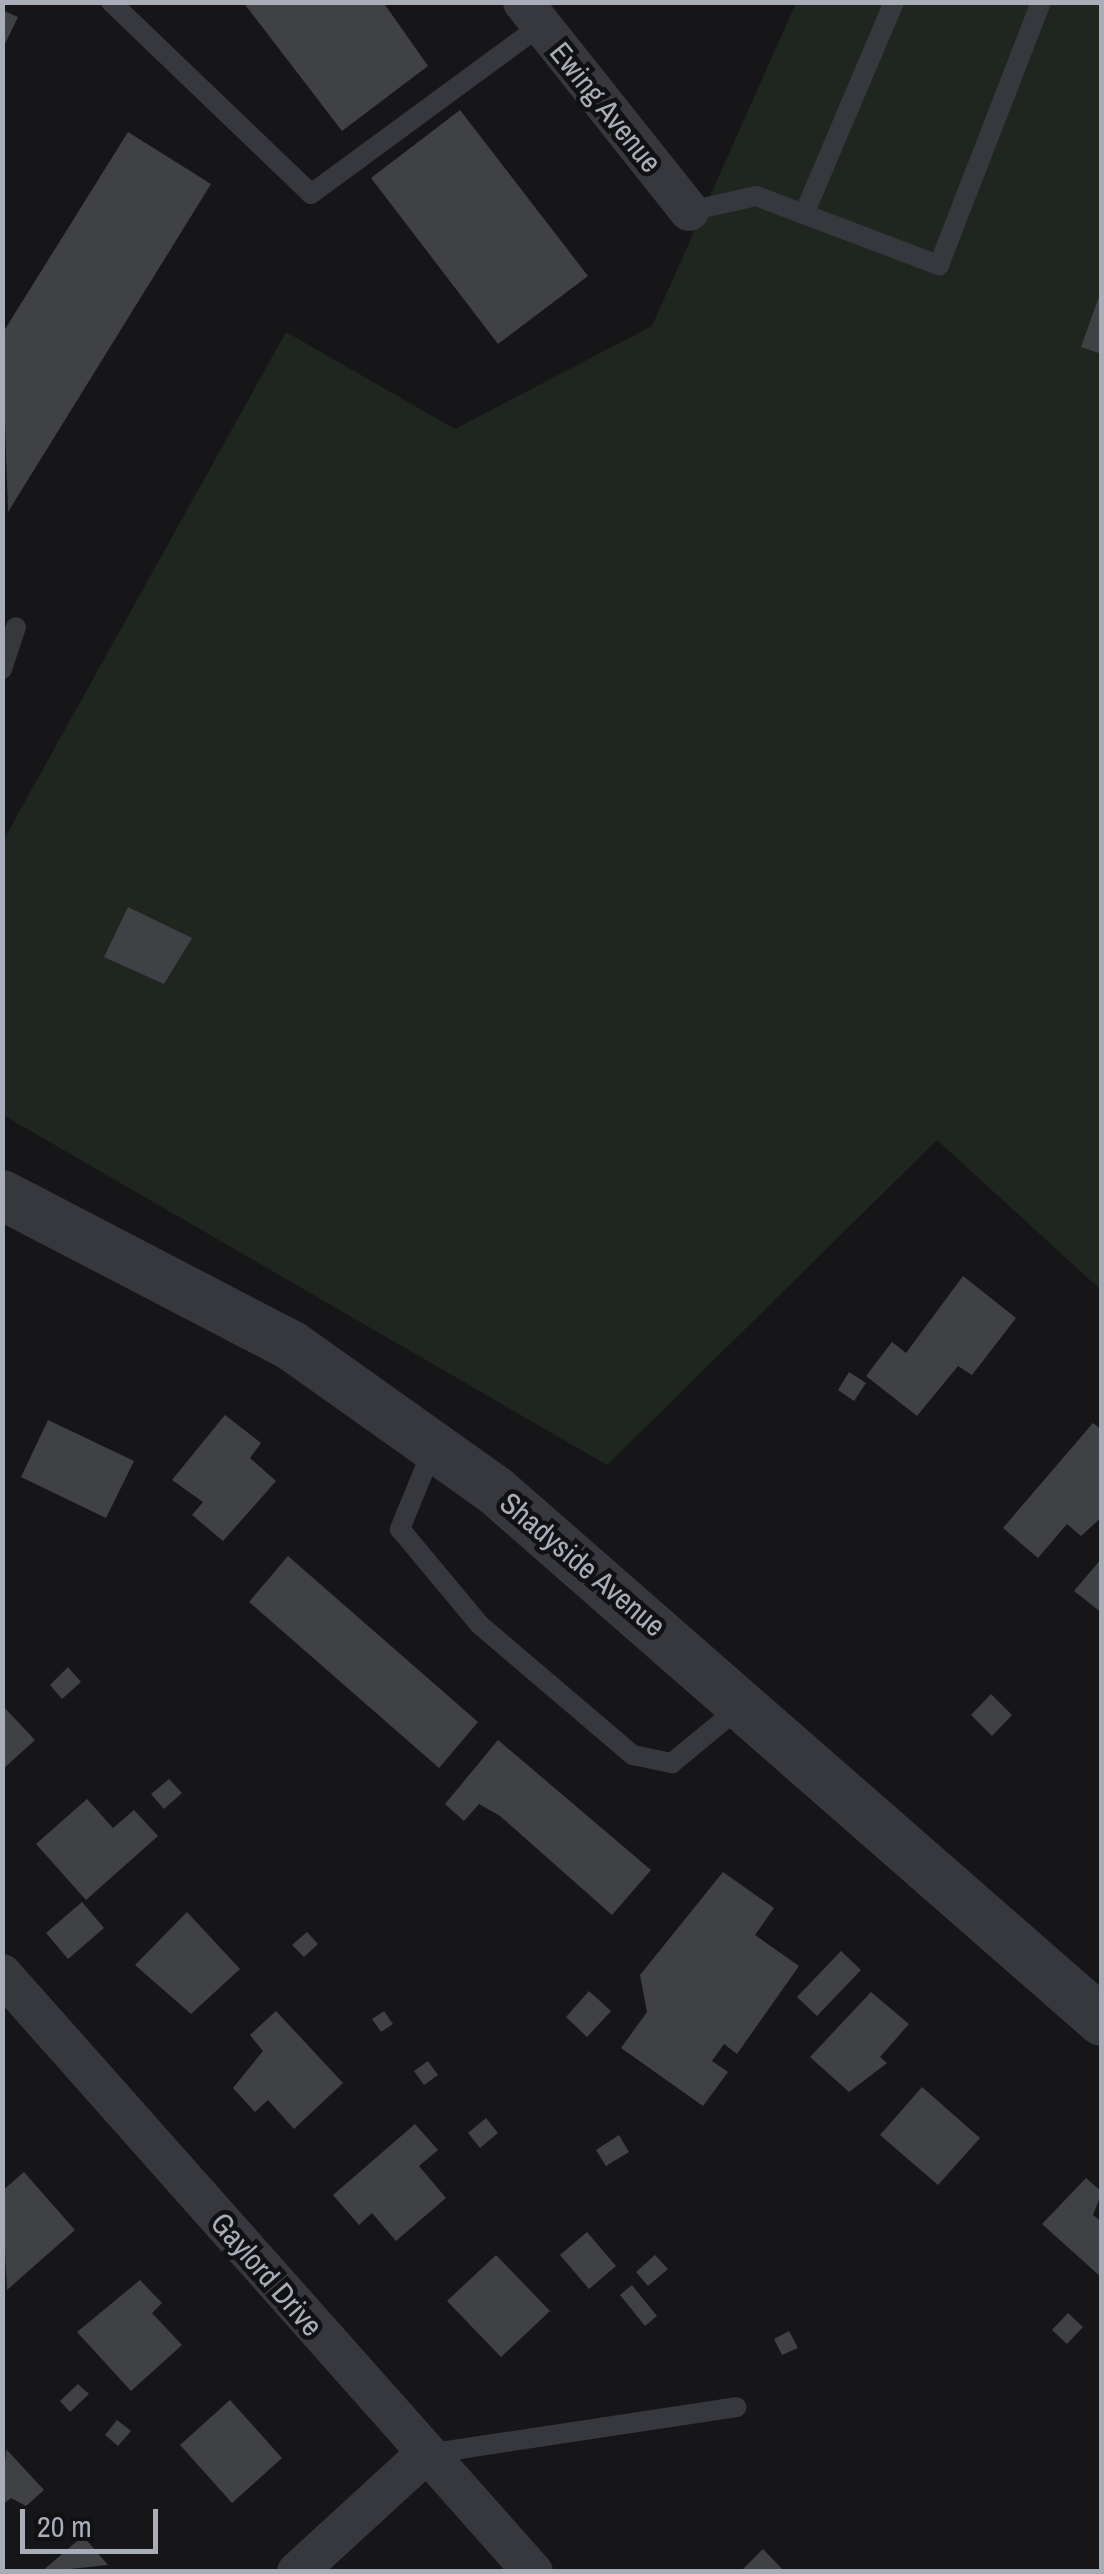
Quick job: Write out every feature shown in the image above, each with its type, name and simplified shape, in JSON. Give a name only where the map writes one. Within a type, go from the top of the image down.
[{"type":"street","name":"Ewing Avenue","points":[[532,14],[689,211]]},
{"type":"street","name":"Shadyside Avenue","points":[[2,1195],[292,1346],[435,1445],[746,1702],[1102,2021]]},
{"type":"street","name":"Gaylord Drive","points":[[2,1974],[533,2572]]},
{"type":"street","points":[[298,2572],[426,2454]]},
{"type":"lane","points":[[111,2],[311,194],[532,14]]},
{"type":"lane","points":[[804,214],[894,2]]},
{"type":"lane","points":[[689,211],[756,196],[939,266],[1040,2]]},
{"type":"lane","points":[[2,670],[16,627]]},
{"type":"lane","points":[[435,1445],[400,1529],[480,1625],[633,1755],[672,1763],[746,1702]]},
{"type":"lane","points":[[426,2454],[736,2406]]},
{"type":"shaded area","points":[[796,3],[1101,3],[1101,1290],[937,1140],[607,1465],[3,1115],[3,841],[286,332],[455,429],[652,326]]},
{"type":"building","points":[[243,2],[383,2],[428,66],[342,131]]},
{"type":"building","points":[[2,10],[18,17],[2,50]]},
{"type":"building","points":[[460,110],[588,276],[498,344],[371,178]]},
{"type":"building","points":[[128,132],[211,184],[8,512],[2,334]]},
{"type":"building","points":[[1102,291],[1102,354],[1081,347]]},
{"type":"building","points":[[128,907],[192,938],[164,984],[104,957]]},
{"type":"building","points":[[963,1276],[1016,1318],[972,1375],[958,1366],[917,1416],[866,1376],[892,1342],[906,1353]]},
{"type":"building","points":[[849,1372],[866,1383],[854,1401],[838,1390]]},
{"type":"building","points":[[225,1415],[261,1443],[250,1458],[276,1481],[223,1541],[192,1515],[203,1502],[172,1480]]},
{"type":"building","points":[[48,1420],[134,1461],[106,1518],[21,1477]]},
{"type":"building","points":[[1093,1423],[1102,1430],[1102,1517],[1081,1536],[1067,1524],[1038,1558],[1003,1528]]},
{"type":"building","points":[[288,1556],[478,1722],[439,1768],[249,1602]]},
{"type":"building","points":[[1102,1558],[1102,1613],[1074,1591]]},
{"type":"building","points":[[68,1667],[81,1682],[62,1699],[50,1685]]},
{"type":"building","points":[[991,1694],[1012,1715],[992,1736],[971,1715]]},
{"type":"building","points":[[2,1705],[35,1740],[2,1770]]},
{"type":"building","points":[[498,1740],[651,1870],[612,1915],[500,1816],[479,1804],[464,1821],[445,1804]]},
{"type":"building","points":[[169,1779],[182,1793],[164,1809],[151,1794]]},
{"type":"building","points":[[87,1799],[113,1828],[134,1810],[158,1836],[86,1900],[36,1844]]},
{"type":"building","points":[[723,1872],[774,1908],[755,1935],[799,1966],[737,2054],[724,2044],[712,2061],[728,2072],[703,2106],[621,2048],[647,2012],[640,1975]]},
{"type":"building","points":[[82,1902],[104,1928],[68,1959],[46,1933]]},
{"type":"building","points":[[187,1912],[240,1969],[191,2014],[135,1965]]},
{"type":"building","points":[[307,1932],[318,1944],[304,1957],[292,1945]]},
{"type":"building","points":[[841,1951],[861,1970],[817,2016],[797,1997]]},
{"type":"building","points":[[589,1991],[611,2011],[587,2037],[566,2017]]},
{"type":"building","points":[[871,1992],[909,2024],[880,2057],[887,2063],[849,2092],[810,2057]]},
{"type":"building","points":[[276,2011],[343,2083],[294,2129],[268,2100],[255,2112],[233,2088],[263,2051],[250,2035]]},
{"type":"building","points":[[384,2011],[393,2024],[381,2032],[372,2019]]},
{"type":"building","points":[[428,2061],[438,2075],[424,2085],[414,2071]]},
{"type":"building","points":[[922,2087],[980,2138],[938,2185],[880,2135]]},
{"type":"building","points":[[486,2118],[498,2133],[480,2148],[468,2133]]},
{"type":"building","points":[[415,2124],[438,2150],[419,2166],[446,2198],[396,2241],[372,2213],[359,2225],[333,2195]]},
{"type":"building","points":[[619,2135],[629,2152],[606,2166],[596,2150]]},
{"type":"building","points":[[24,2172],[75,2230],[7,2290],[2,2191]]},
{"type":"building","points":[[1086,2178],[1102,2192],[1093,2215],[1102,2222],[1102,2278],[1042,2224]]},
{"type":"building","points":[[587,2232],[616,2266],[589,2289],[560,2255]]},
{"type":"building","points":[[496,2255],[550,2311],[501,2357],[447,2301]]},
{"type":"building","points":[[655,2255],[668,2269],[648,2286],[636,2272]]},
{"type":"building","points":[[140,2280],[162,2303],[152,2313],[182,2345],[131,2391],[77,2332]]},
{"type":"building","points":[[632,2285],[657,2316],[645,2326],[620,2295]]},
{"type":"building","points":[[1068,2313],[1083,2327],[1067,2344],[1052,2330]]},
{"type":"building","points":[[789,2331],[798,2348],[782,2355],[774,2339]]},
{"type":"building","points":[[78,2384],[89,2394],[70,2412],[60,2401]]},
{"type":"building","points":[[230,2400],[282,2458],[232,2503],[180,2445]]},
{"type":"building","points":[[117,2420],[131,2431],[118,2446],[105,2435]]},
{"type":"building","points":[[6,2449],[44,2490],[26,2506],[11,2498],[2,2505]]},
{"type":"building","points":[[83,2536],[108,2565],[41,2572]]},
{"type":"building","points":[[763,2549],[785,2572],[740,2572]]}]
